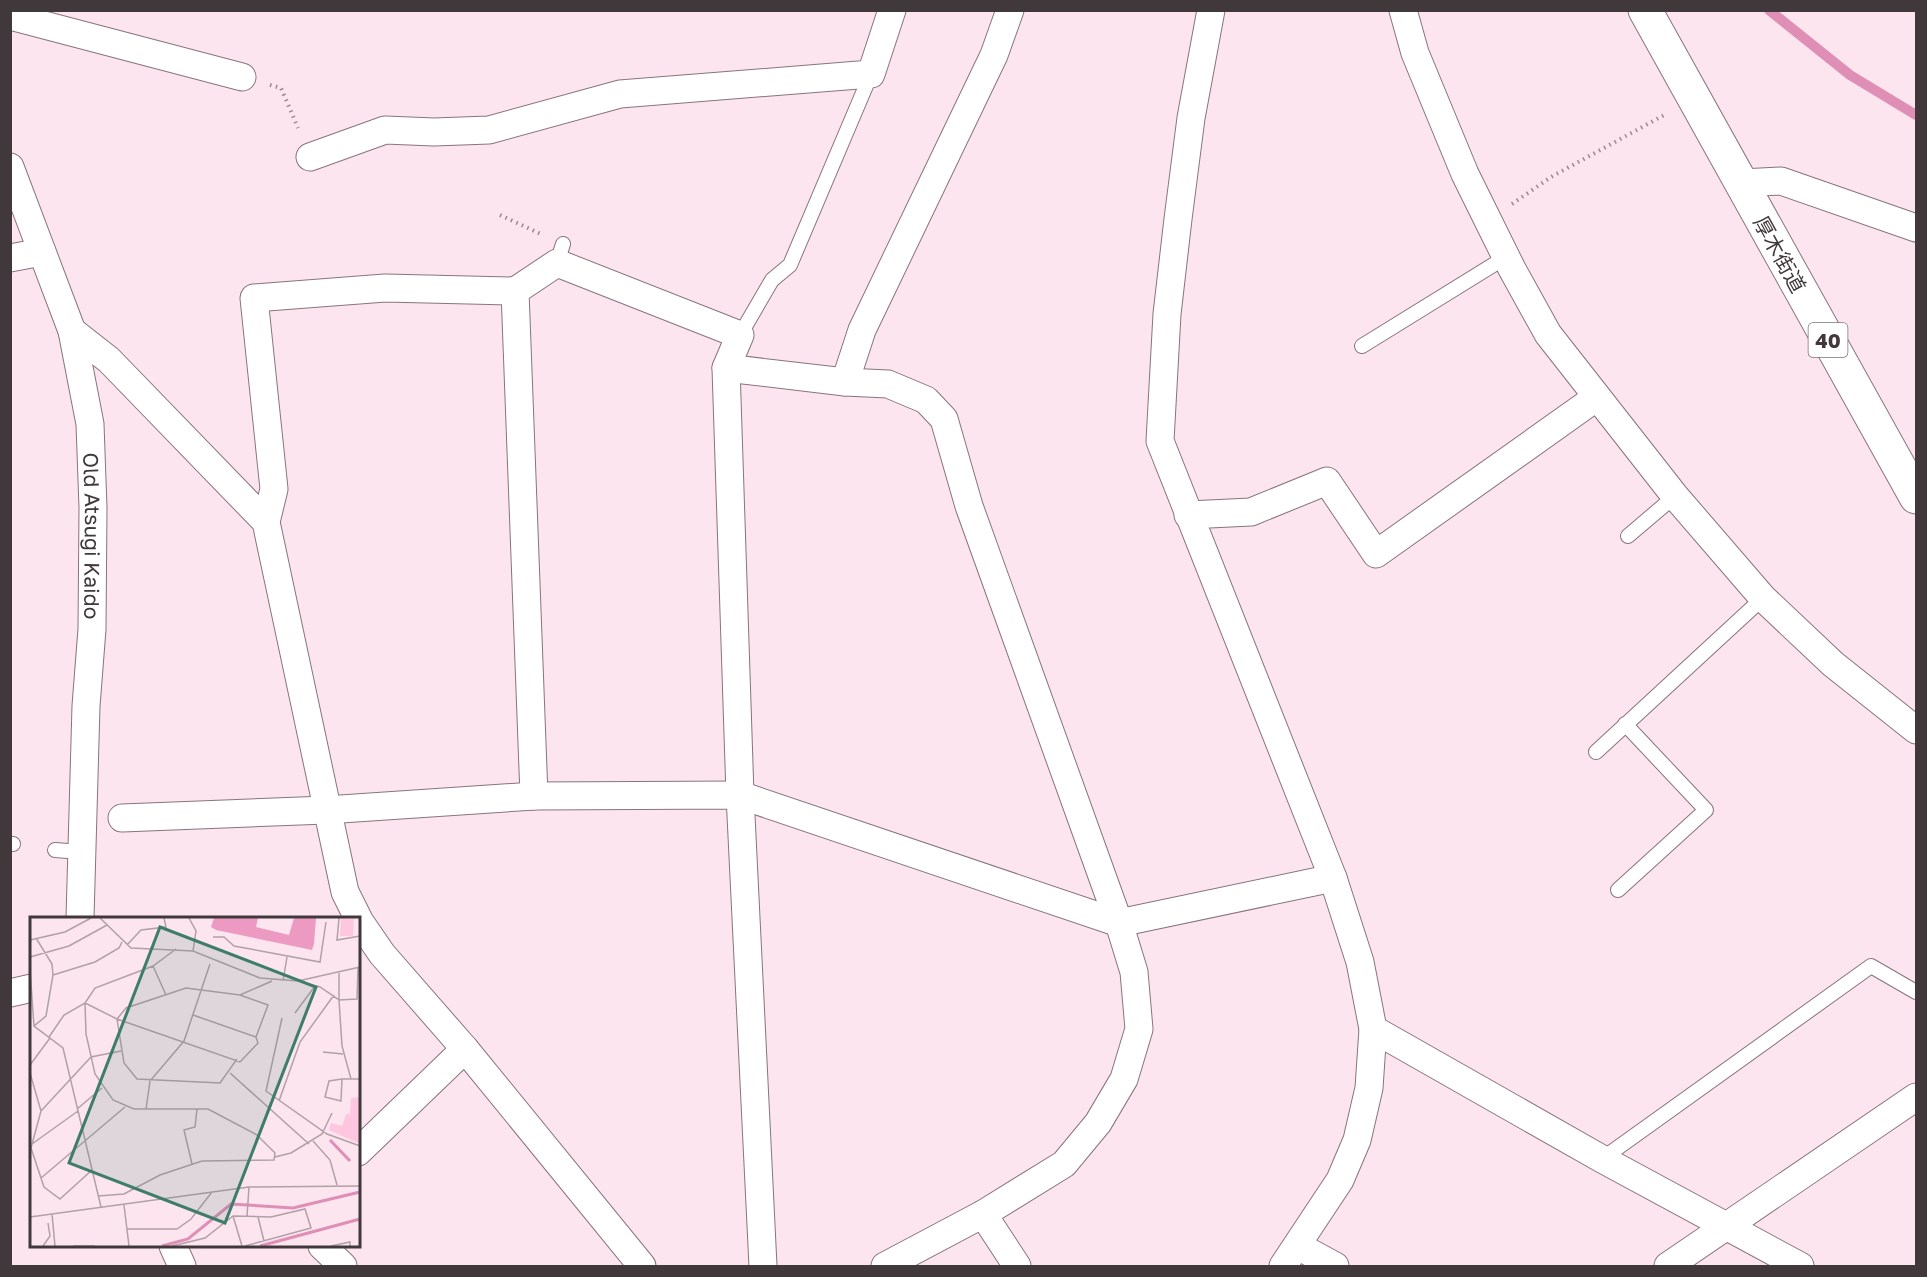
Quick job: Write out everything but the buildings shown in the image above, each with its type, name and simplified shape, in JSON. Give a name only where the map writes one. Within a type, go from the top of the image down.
[{"type":"main road","name":"厚木街道","points":[[1645,10],[1692,99],[1917,497]]},
{"type":"street","points":[[310,157],[385,130],[434,132],[489,130],[620,94],[871,75],[892,10]]},
{"type":"street","points":[[844,382],[862,330],[989,66],[1010,10]]},
{"type":"street","points":[[1210,10],[1191,118],[1167,314],[1160,441],[1333,878],[1360,962],[1373,1029],[1370,1088],[1357,1140],[1340,1180],[1291,1256],[1335,1266]]},
{"type":"street","points":[[1403,10],[1415,52],[1465,174],[1506,257],[1548,334],[1675,496],[1763,598],[1833,664],[1917,730]]},
{"type":"street","points":[[10,16],[242,77]]},
{"type":"street","name":"Old Atsugi Kaido","points":[[10,167],[72,331],[90,424],[93,508],[92,629],[86,706],[68,851],[81,917]]},
{"type":"street","points":[[1741,183],[1781,181],[1917,228]]},
{"type":"street","points":[[10,258],[42,252]]},
{"type":"street","points":[[357,917],[345,892],[326,810],[266,522],[274,489],[254,298],[386,288],[515,291],[560,254],[740,335],[726,368],[740,795],[763,1266]]},
{"type":"street","points":[[515,291],[534,796]]},
{"type":"street","points":[[72,331],[109,360],[266,522]]},
{"type":"street","points":[[726,368],[844,382],[888,384],[926,400],[944,419],[969,506],[1119,924],[1134,972],[1139,1029],[1124,1078],[1098,1123],[1064,1164],[983,1214],[885,1266]]},
{"type":"street","points":[[1188,515],[1251,512],[1327,481],[1376,554],[1597,397]]},
{"type":"street","points":[[122,818],[326,810],[534,796],[740,795],[1119,924],[1333,878]]},
{"type":"street","points":[[360,922],[382,954],[465,1049],[642,1266]]},
{"type":"street","points":[[10,993],[30,988]]},
{"type":"street","points":[[1373,1029],[1602,1159],[1800,1266]]},
{"type":"street","points":[[360,1150],[465,1049]]},
{"type":"street","points":[[1668,1266],[1916,1099]]},
{"type":"street","points":[[983,1214],[1017,1266]]},
{"type":"street","points":[[174,1247],[182,1266]]},
{"type":"street","points":[[324,1247],[343,1266]]},
{"type":"lane","points":[[740,335],[772,280],[790,265],[871,75]]},
{"type":"lane","points":[[1362,346],[1506,257]]},
{"type":"lane","points":[[1628,536],[1675,496]]},
{"type":"lane","points":[[1596,752],[1763,598]]},
{"type":"lane","points":[[1618,890],[1706,810],[1625,724]]},
{"type":"lane","points":[[1602,1159],[1871,966],[1917,992]]},
{"type":"path","points":[[242,77],[281,88],[310,157]]},
{"type":"path","points":[[1486,218],[1524,197],[1551,177],[1692,99]]},
{"type":"path","points":[[500,215],[560,254]]},
{"type":"waterway","points":[[1769,10],[1850,75],[1916,115]]}]
